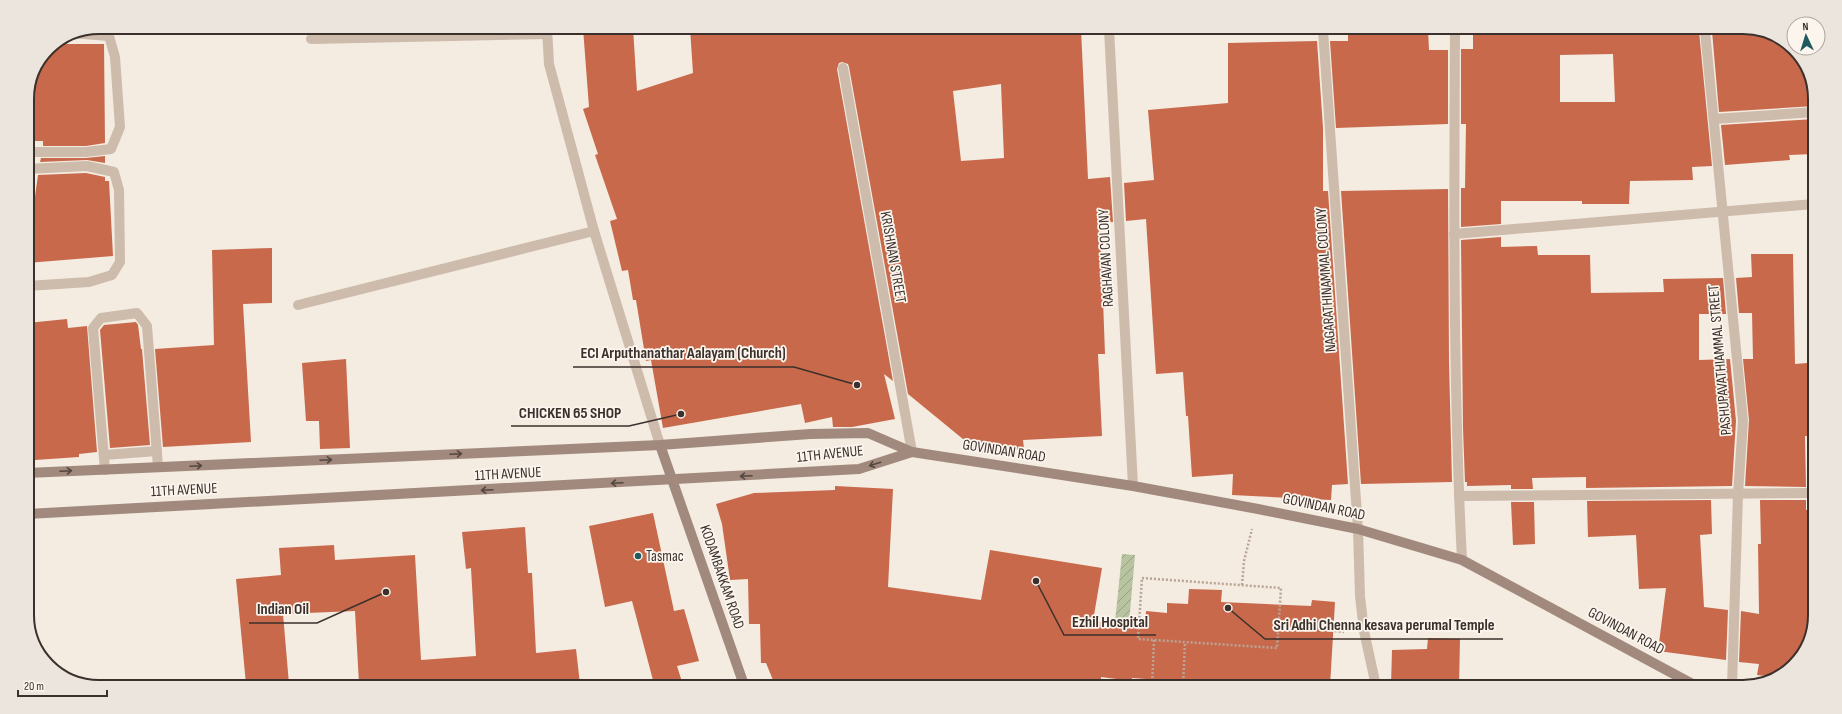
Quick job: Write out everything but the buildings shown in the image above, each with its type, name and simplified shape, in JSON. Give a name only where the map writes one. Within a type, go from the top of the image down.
[{"type":"main road","name":"11TH AVENUE","points":[[34,473],[660,445],[810,434],[868,433],[912,452]]},
{"type":"main road","name":"KODAMBAKKAM ROAD","points":[[660,445],[742,680]]},
{"type":"main road","name":"GOVINDAN ROAD","points":[[912,452],[1132,486],[1358,529],[1462,560],[1685,680]]},
{"type":"main road","name":"11TH AVENUE","points":[[34,514],[859,469],[912,452]]},
{"type":"street","points":[[34,152],[86,152],[111,149],[120,126],[115,57],[109,36],[94,34]]},
{"type":"street","points":[[311,38],[446,34]]},
{"type":"street","points":[[547,34],[550,64],[594,231],[660,445]]},
{"type":"street","name":"RAGHAVAN COLONY","points":[[1109,34],[1132,486]]},
{"type":"street","name":"NAGARATHINAMMAL COLONY","points":[[1323,34],[1358,529],[1360,596],[1364,631],[1375,680]]},
{"type":"street","points":[[1454,34],[1454,234],[1459,496],[1462,560]]},
{"type":"street","name":"PASHUPAVATHIAMMAL STREET","points":[[1705,34],[1743,421],[1738,494],[1732,680]]},
{"type":"street","name":"KRISHNAN STREET","points":[[843,68],[912,452]]},
{"type":"street","points":[[1714,119],[1808,112]]},
{"type":"street","points":[[34,169],[87,166],[114,172],[119,190],[120,262],[112,275],[89,282],[34,286]]},
{"type":"street","points":[[1454,234],[1808,205]]},
{"type":"street","points":[[298,305],[594,231]]},
{"type":"street","points":[[105,470],[93,328],[101,318],[137,313],[147,326],[158,467]]},
{"type":"street","points":[[104,455],[157,451]]},
{"type":"street","points":[[1459,496],[1808,493]]},
{"type":"path","points":[[1242,585],[1244,561],[1258,509]]},
{"type":"path","points":[[1142,578],[1242,585],[1281,588],[1277,648],[1138,639],[1142,578]]},
{"type":"path","points":[[1279,625],[1338,633],[1364,631]]},
{"type":"path","points":[[1152,680],[1154,640]]},
{"type":"path","points":[[1183,680],[1185,642]]},
{"type":"green space","points":[[1122,554],[1135,555],[1129,623],[1115,622]]},
{"type":"place","name":"ECI Arputhanathar Aalayam (Church)","points":[[857,385]]},
{"type":"place","name":"CHICKEN 65 SHOP","points":[[681,414]]},
{"type":"place","name":"Tasmac","points":[[638,556]]},
{"type":"place","name":"Ezhil Hospital","points":[[1036,581]]},
{"type":"place","name":"Indian Oil","points":[[386,592]]},
{"type":"place","name":"Sri Adhi Chenna kesava perumal Temple","points":[[1228,608]]}]
